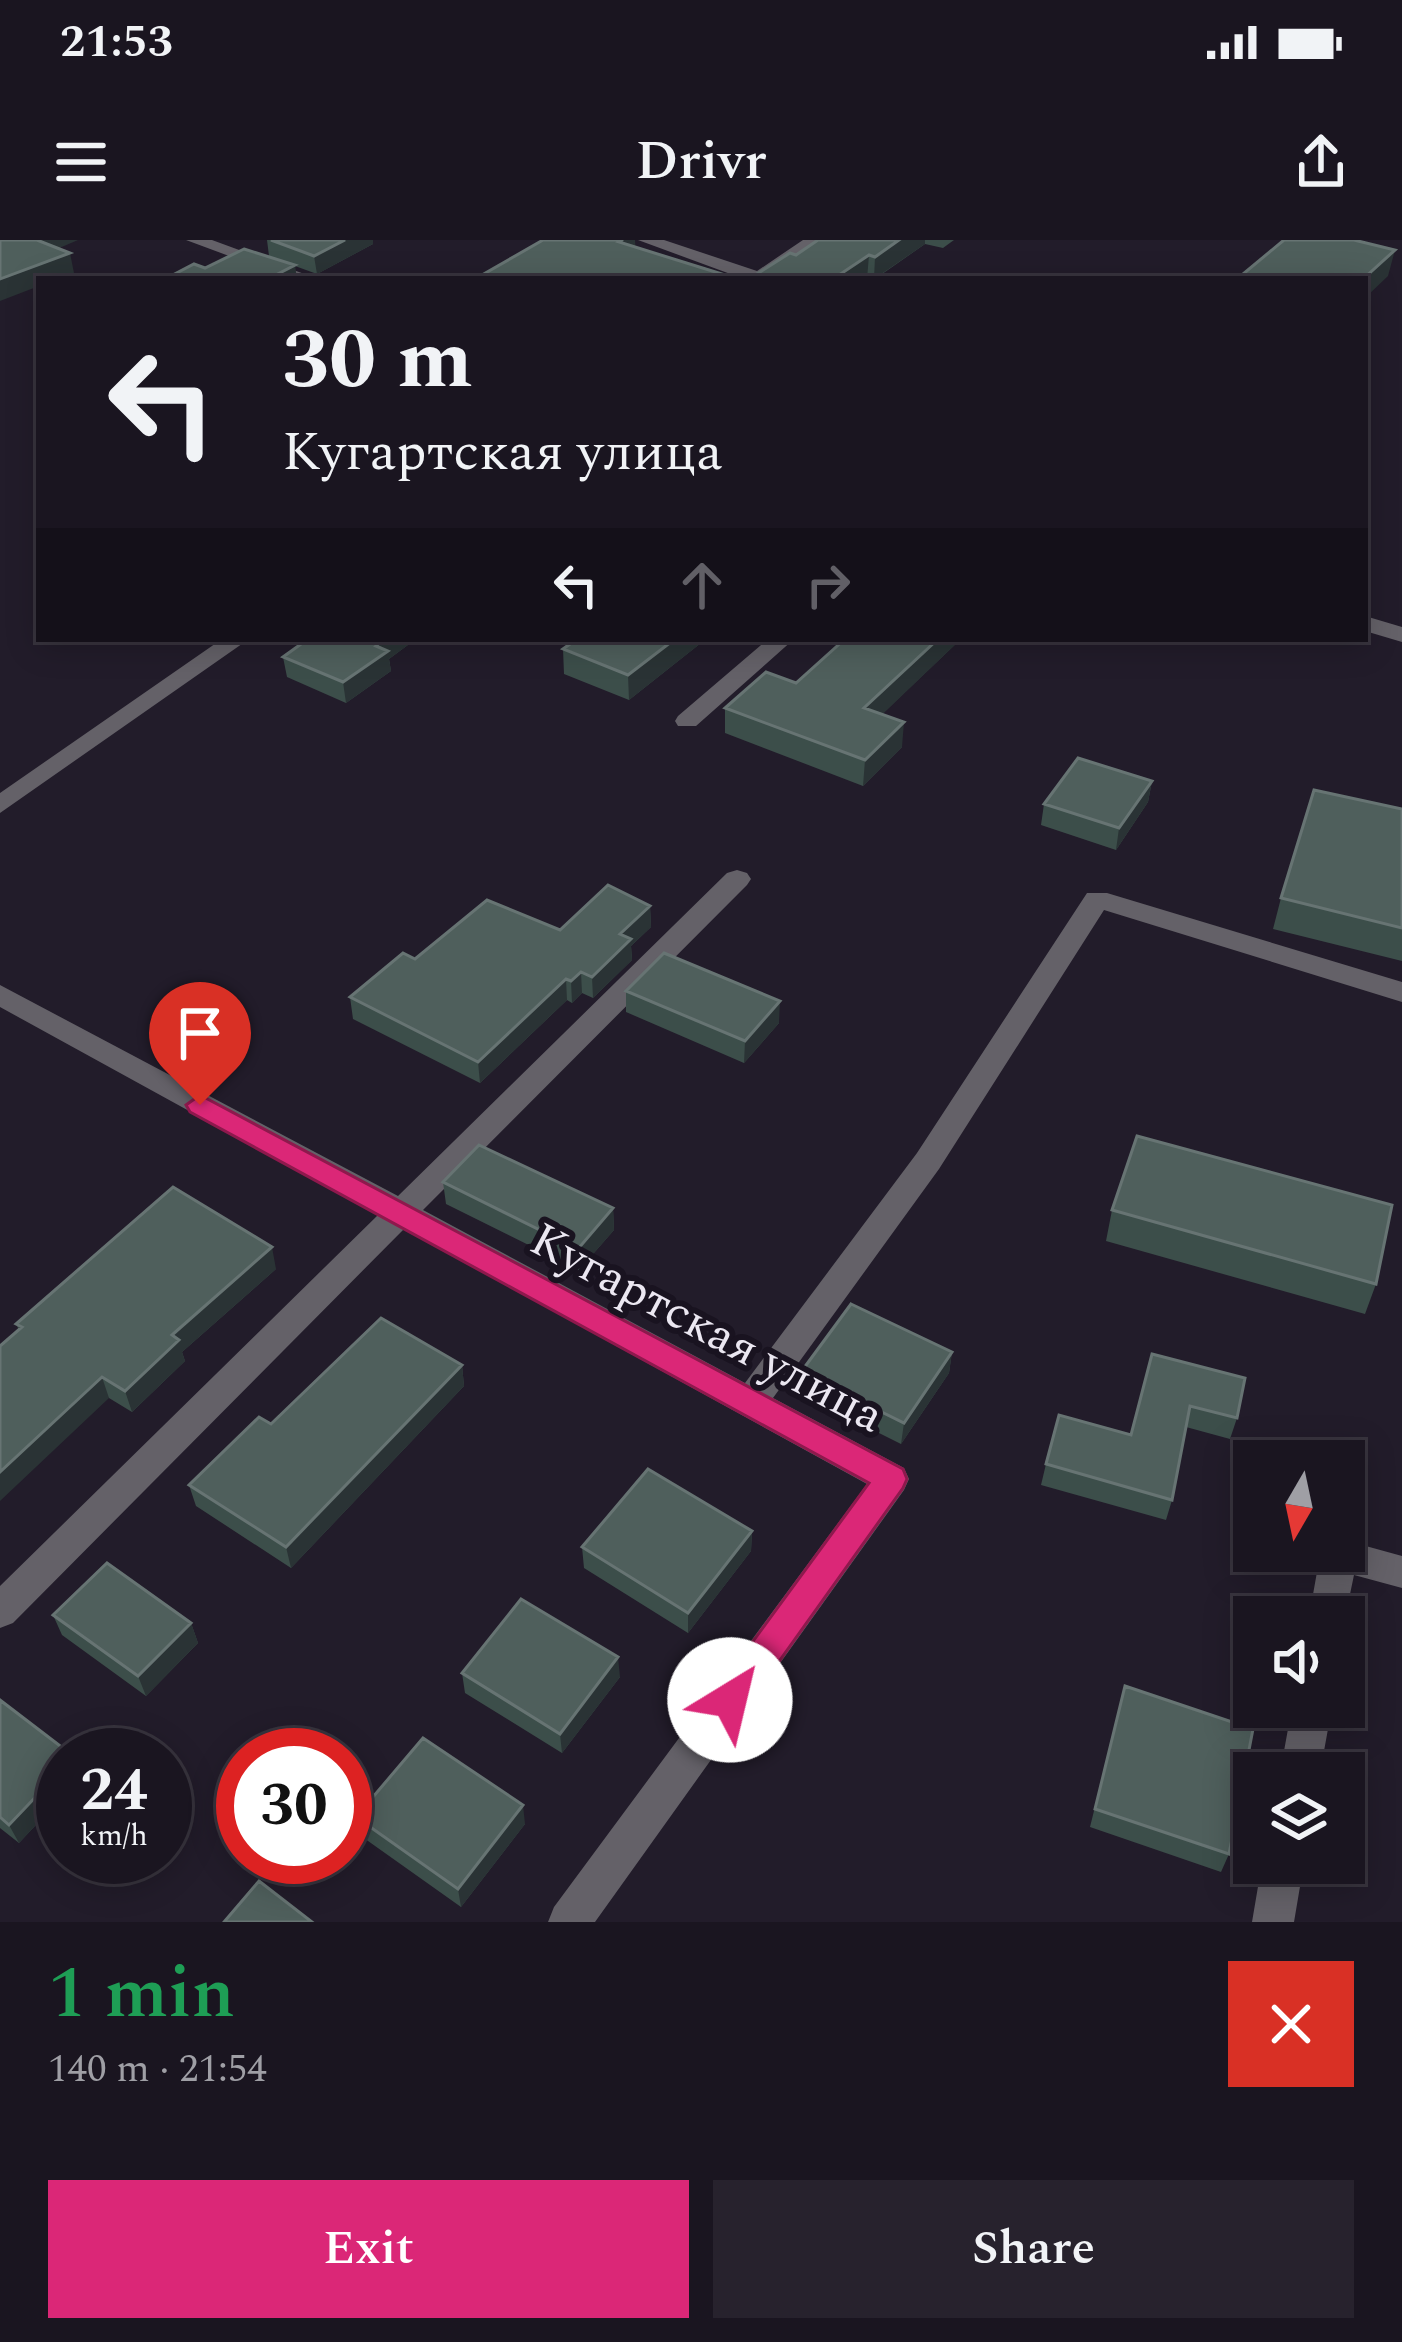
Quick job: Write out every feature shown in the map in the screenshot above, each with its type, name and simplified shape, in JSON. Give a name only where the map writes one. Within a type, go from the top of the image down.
[{"type":"street","points":[[195,240],[300,276]]},
{"type":"street","points":[[238,255],[267,240]]},
{"type":"street","points":[[647,240],[752,276]]},
{"type":"street","points":[[761,276],[814,240]]},
{"type":"street","points":[[1368,624],[1402,635]]},
{"type":"street","points":[[0,805],[233,642]]},
{"type":"street","points":[[687,721],[779,642]]},
{"type":"street","points":[[0,1610],[737,879]]},
{"type":"street","points":[[750,1402],[928,1160],[1097,899],[1402,992]]},
{"type":"street","name":"Кугартская улица","points":[[0,995],[891,1479],[569,1922]]},
{"type":"street","points":[[1332,1596],[1340,1555],[1402,1573]]},
{"type":"street","points":[[1273,1922],[1279,1884]]},
{"type":"building","points":[[0,240],[37,240],[70,253],[0,279]]},
{"type":"building","points":[[271,240],[345,240],[314,256]]},
{"type":"building","points":[[543,240],[623,240],[619,242],[728,276],[480,276]]},
{"type":"building","points":[[818,240],[899,240],[838,276],[754,276],[790,253],[796,255]]},
{"type":"building","points":[[1284,240],[1354,240],[1395,250],[1366,276],[1241,276]]},
{"type":"building","points":[[244,249],[295,265],[274,276],[171,276],[194,264],[205,268]]},
{"type":"building","points":[[304,642],[381,642],[376,646],[388,651],[343,682],[283,657]]},
{"type":"building","points":[[573,642],[671,642],[628,675],[563,649]]},
{"type":"building","points":[[842,642],[935,642],[864,708],[904,722],[865,760],[725,708],[766,672],[796,683]]},
{"type":"building","points":[[1078,758],[1152,781],[1119,828],[1044,804]]},
{"type":"building","points":[[1314,790],[1402,809],[1402,928],[1281,898]]},
{"type":"building","points":[[608,885],[650,906],[620,934],[631,939],[592,977],[581,972],[571,981],[566,979],[478,1062],[350,997],[403,953],[415,959],[487,900],[560,930]]},
{"type":"building","points":[[664,953],[780,1001],[745,1041],[626,991]]},
{"type":"building","points":[[1137,1136],[1392,1205],[1376,1284],[1112,1210]]},
{"type":"building","points":[[479,1145],[613,1208],[578,1249],[443,1182]]},
{"type":"building","points":[[173,1187],[272,1247],[172,1335],[179,1340],[125,1391],[102,1377],[0,1472],[0,1346],[22,1327],[16,1324]]},
{"type":"building","points":[[851,1304],[952,1352],[904,1423],[801,1372]]},
{"type":"building","points":[[381,1318],[462,1365],[286,1547],[189,1485],[259,1417],[271,1424]]},
{"type":"building","points":[[1152,1354],[1245,1378],[1237,1418],[1190,1406],[1172,1500],[1046,1464],[1059,1415],[1131,1435]]},
{"type":"building","points":[[648,1469],[752,1531],[688,1613],[582,1547]]},
{"type":"building","points":[[107,1563],[191,1623],[138,1676],[53,1615]]},
{"type":"building","points":[[521,1599],[618,1657],[560,1734],[462,1673]]},
{"type":"building","points":[[1125,1686],[1233,1722],[1233,1728],[1253,1729],[1249,1752],[1233,1752],[1229,1854],[1095,1809]]},
{"type":"building","points":[[0,1700],[37,1728],[36,1796],[9,1825],[0,1817]]},
{"type":"building","points":[[423,1738],[523,1805],[458,1889],[372,1828],[372,1798]]},
{"type":"building","points":[[256,1884],[263,1884],[312,1922],[224,1922]]},
{"type":"route","points":[[200,1105],[891,1479],[730,1700]]}]
